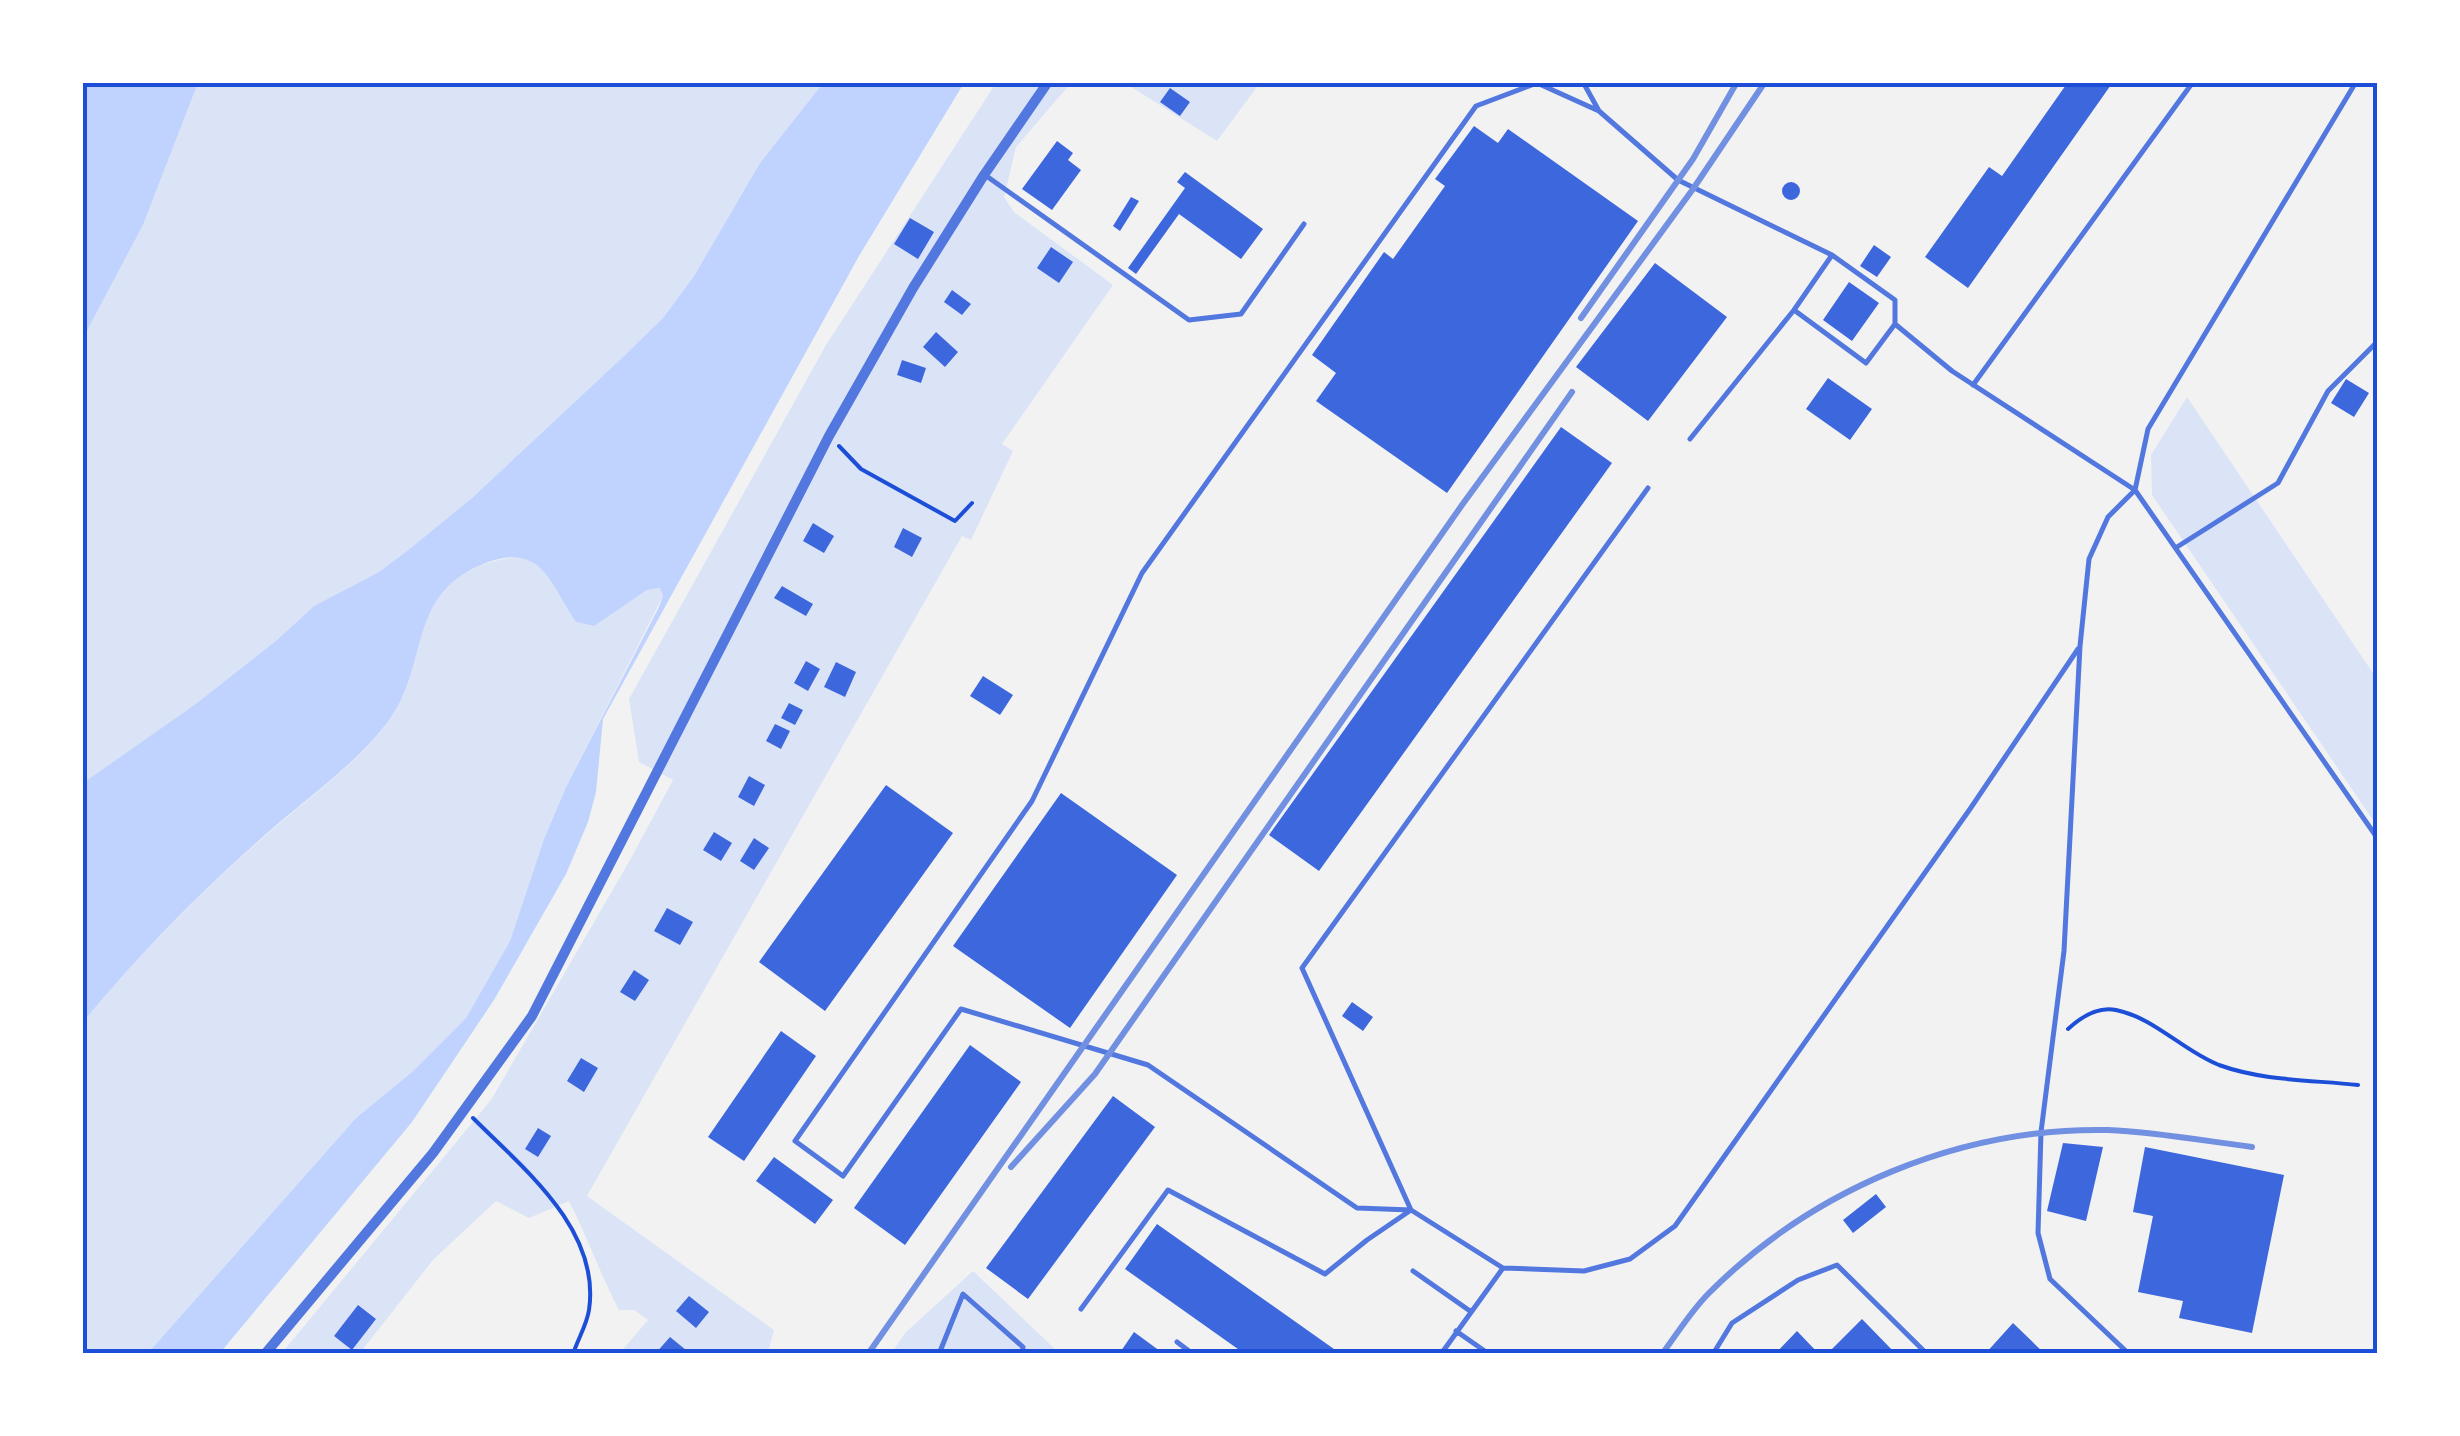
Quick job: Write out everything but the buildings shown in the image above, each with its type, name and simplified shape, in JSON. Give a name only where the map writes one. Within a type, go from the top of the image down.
[{"type":"street","points":[[266,1354],[433,1154],[532,1016],[829,436],[913,288],[1048,82]]},
{"type":"lane","points":[[1582,82],[1599,111]]},
{"type":"lane","points":[[1973,385],[2194,82]]},
{"type":"lane","points":[[2129,1354],[2050,1279],[2038,1233],[2042,1132],[2064,951],[2080,646],[2089,559],[2108,517],[2134,490],[2148,429],[2356,82]]},
{"type":"lane","points":[[1794,310],[1866,363],[1895,324],[1895,300],[1832,255],[1678,180],[1599,111],[1537,83],[1476,106],[1142,573],[1032,801],[795,1141],[843,1176],[960,1009],[1148,1066],[1356,1208],[1411,1210],[1503,1268],[1584,1271],[1630,1259],[1675,1226],[1970,809],[2080,646]]},
{"type":"lane","points":[[984,175],[1188,320],[1240,314],[1304,224]]},
{"type":"lane","points":[[1690,439],[1794,310],[1832,255]]},
{"type":"lane","points":[[1895,324],[1973,385],[2134,490],[2378,838]]},
{"type":"lane","points":[[2177,548],[2278,484],[2328,391],[2378,341]]},
{"type":"lane","points":[[1411,1210],[1302,968],[1648,488]]},
{"type":"lane","points":[[1081,1309],[1168,1190],[1325,1274],[1411,1210]]},
{"type":"lane","points":[[1713,1354],[1732,1323],[1798,1280],[1838,1265],[1927,1354]]},
{"type":"lane","points":[[1441,1354],[1503,1268]]},
{"type":"lane","points":[[1413,1271],[1470,1310]]},
{"type":"lane","points":[[940,1354],[963,1294],[1023,1347],[1022,1354]]},
{"type":"lane","points":[[1456,1330],[1489,1354]]},
{"type":"lane","points":[[1176,1342],[1194,1354]]},
{"type":"path","points":[[829,436],[861,468],[923,506],[956,521],[972,502]]},
{"type":"path","points":[[2053,1042],[2084,1014],[2114,1009],[2145,1021],[2217,1064],[2259,1075],[2358,1085]]},
{"type":"path","points":[[465,1110],[518,1162],[559,1210],[585,1252],[591,1285],[589,1315],[573,1354]]},
{"type":"shaded area","points":[[198,83],[824,83],[760,163],[694,276],[663,318],[625,355],[472,498],[407,551],[379,572],[314,606],[197,703],[83,783],[82,338],[143,225]]},
{"type":"shaded area","points":[[996,83],[1071,83],[1016,147],[1004,197],[1014,212],[1113,285],[1002,444],[1013,451],[971,540],[962,536],[587,1196],[774,1330],[768,1353],[620,1353],[648,1320],[634,1310],[619,1310],[569,1201],[529,1218],[496,1201],[433,1260],[360,1353],[281,1354],[491,1100],[630,860],[673,780],[639,762],[629,699],[826,345]]},
{"type":"shaded area","points":[[1125,83],[1260,83],[1217,141]]},
{"type":"shaded area","points":[[2187,397],[2377,679],[2377,826],[2152,495],[2151,455]]},
{"type":"shaded area","points":[[519,556],[546,574],[576,622],[593,626],[647,590],[661,588],[663,596],[566,787],[510,941],[466,1018],[412,1072],[356,1118],[148,1353],[83,1354],[83,1022],[203,892],[377,736],[401,700],[422,633],[441,594],[458,578],[482,565]]},
{"type":"shaded area","points":[[973,1271],[1058,1353],[891,1354],[905,1333]]},
{"type":"water","points":[[83,82],[198,83],[143,225],[83,338]]},
{"type":"water","points":[[824,82],[964,83],[859,256],[603,719],[596,792],[566,874],[494,1000],[412,1122],[220,1353],[148,1353],[356,1118],[412,1072],[466,1018],[510,941],[566,787],[663,596],[660,588],[647,590],[594,626],[576,622],[549,579],[530,561],[517,557],[501,559],[457,578],[430,614],[400,701],[376,737],[203,892],[83,1022],[83,783],[197,703],[314,606],[379,572],[407,551],[472,498],[625,355],[663,318],[694,276],[760,163]]},
{"type":"railway","points":[[1581,318],[1693,159],[1737,82]]},
{"type":"railway","points":[[868,1354],[1462,505],[1693,189],[1765,82]]},
{"type":"railway","points":[[1011,1167],[1095,1074],[1572,392]]},
{"type":"railway","points":[[1662,1354],[1709,1293],[1750,1256],[1794,1223],[1892,1171],[1944,1153],[2053,1132],[2108,1130],[2252,1147]]}]
